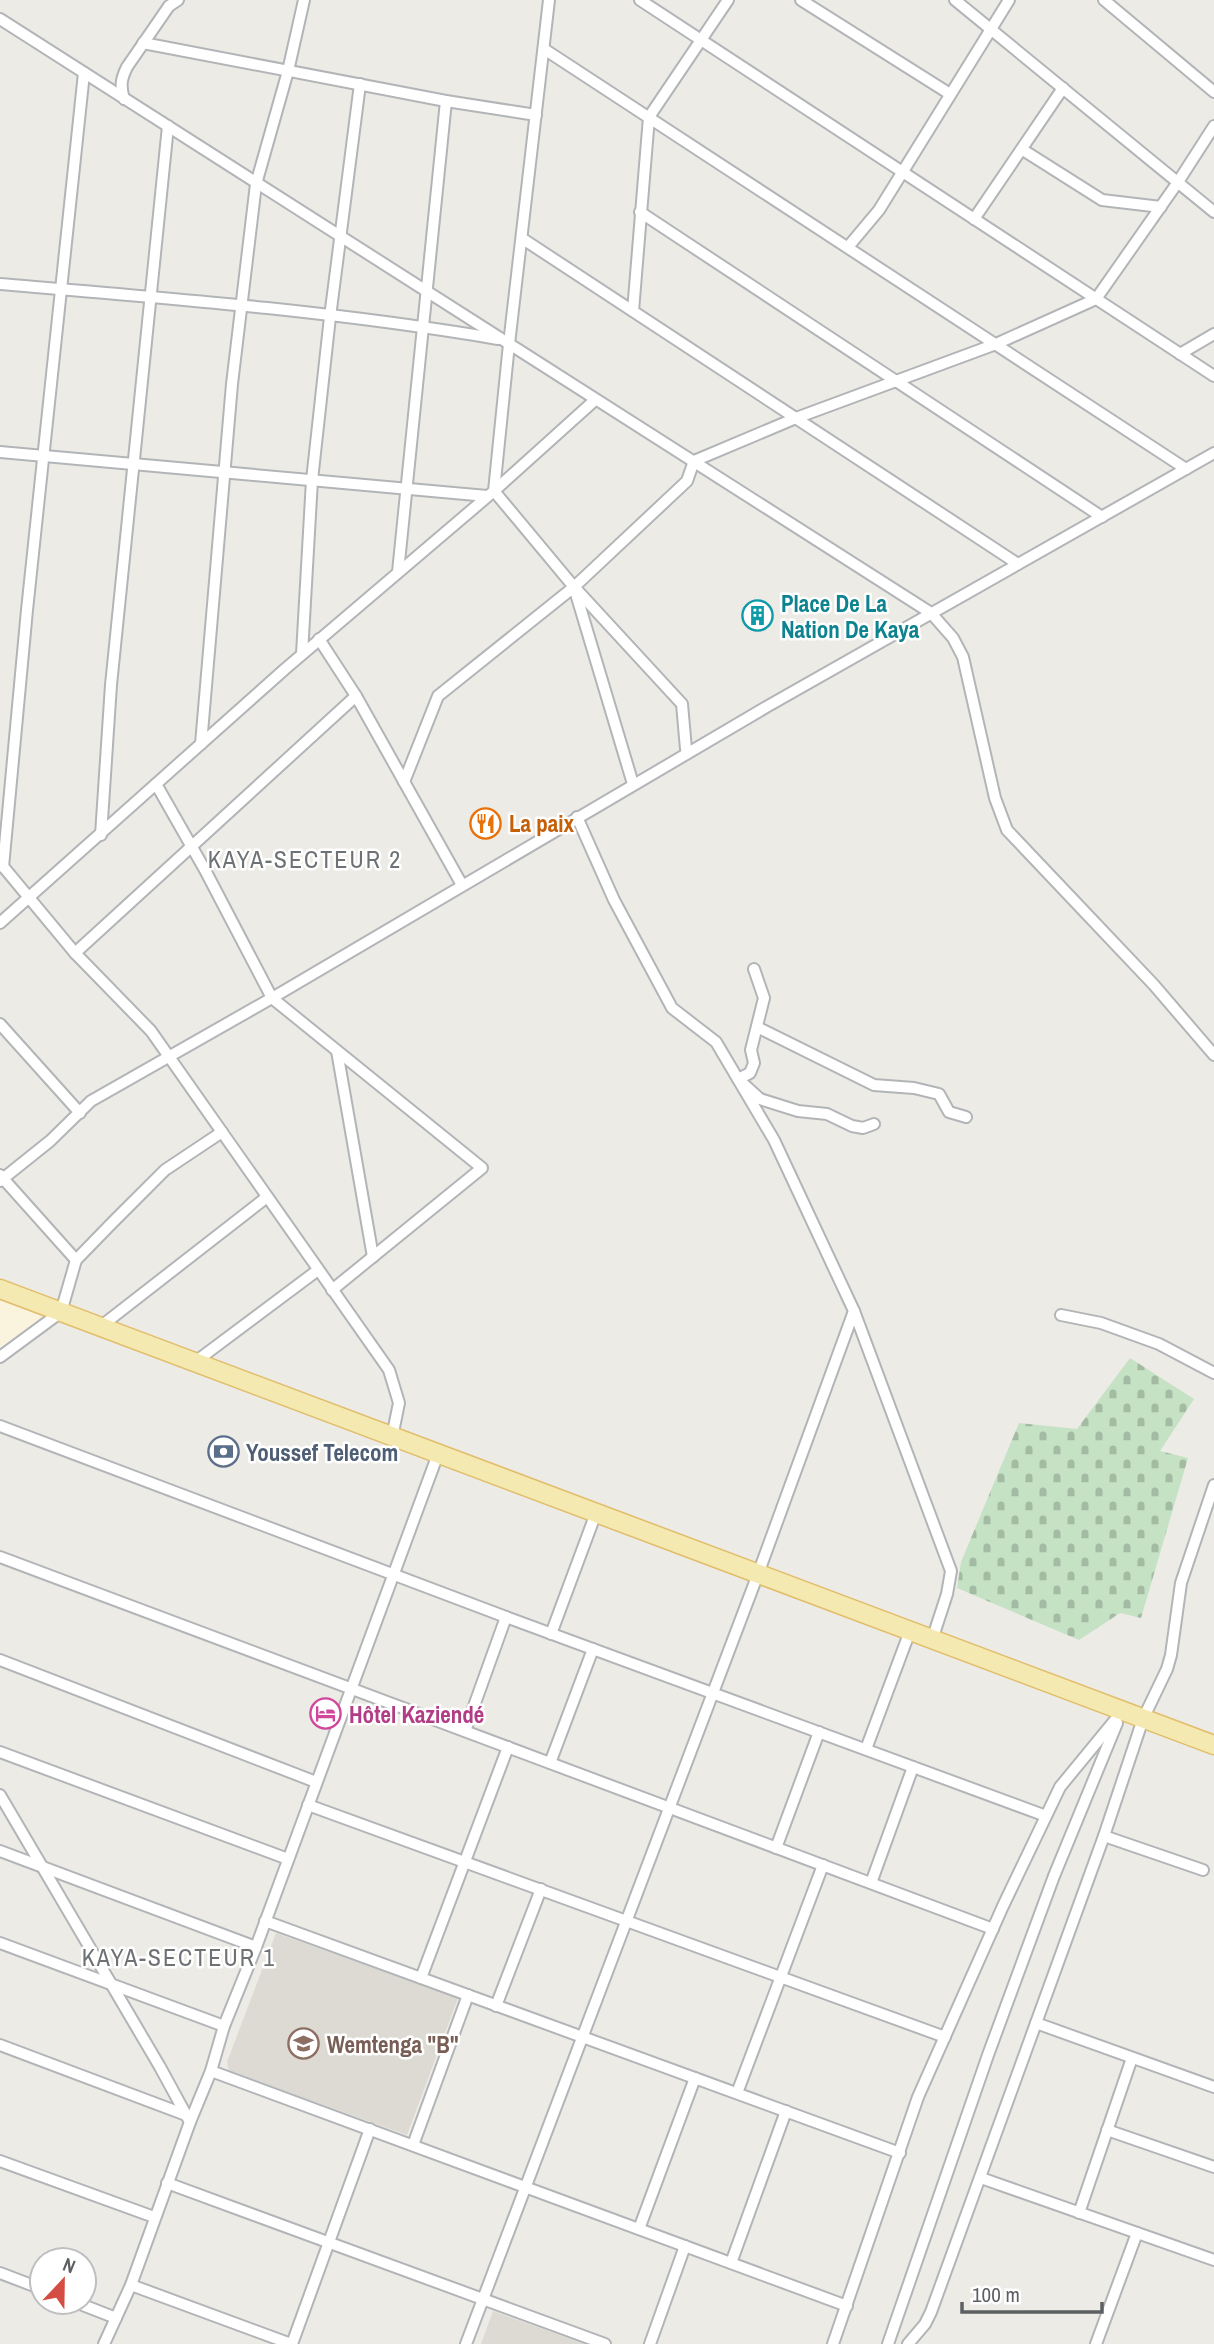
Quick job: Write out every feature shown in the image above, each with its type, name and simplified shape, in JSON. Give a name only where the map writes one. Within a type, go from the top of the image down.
[{"type":"main road","points":[[0,1289],[1214,1745]]},
{"type":"street","points":[[124,99],[122,78],[169,6],[178,0]]},
{"type":"street","points":[[201,744],[224,472],[256,184],[288,71],[304,0]]},
{"type":"street","points":[[490,494],[505,342],[523,239],[549,0]]},
{"type":"street","points":[[640,0],[1214,376]]},
{"type":"street","points":[[633,311],[649,117],[728,0]]},
{"type":"street","points":[[801,0],[950,93]]},
{"type":"street","points":[[955,0],[1214,212]]},
{"type":"street","points":[[848,247],[878,210],[1009,0]]},
{"type":"street","points":[[1104,0],[1214,92]]},
{"type":"street","points":[[0,19],[931,613],[953,638],[963,657],[995,798],[1007,830],[1154,985],[1214,1055]]},
{"type":"street","points":[[143,43],[446,101],[536,115]]},
{"type":"street","points":[[544,48],[1186,468]]},
{"type":"street","points":[[84,73],[59,289],[2,865],[75,953],[151,1031],[389,1370],[399,1403],[392,1437]]},
{"type":"street","points":[[302,654],[312,481],[360,84]]},
{"type":"street","points":[[974,219],[1063,88]]},
{"type":"street","points":[[398,572],[446,101]]},
{"type":"street","points":[[101,835],[111,685],[168,126]]},
{"type":"street","points":[[404,782],[438,696],[574,587],[687,481],[694,461],[796,418],[996,344],[1096,299],[1214,126]]},
{"type":"street","points":[[1023,149],[1102,200],[1161,207]]},
{"type":"street","points":[[640,212],[1102,517]]},
{"type":"street","points":[[523,239],[1018,564]]},
{"type":"street","points":[[0,284],[424,326],[505,342]]},
{"type":"street","points":[[1180,354],[1214,334]]},
{"type":"street","points":[[0,923],[319,639],[490,494],[594,400]]},
{"type":"street","points":[[0,452],[312,481],[490,494],[682,705],[686,749]]},
{"type":"street","points":[[76,1260],[1,1178],[50,1141],[91,1101],[272,998],[633,784],[1214,453]]},
{"type":"street","points":[[574,587],[633,784]]},
{"type":"street","points":[[319,639],[356,696],[462,885]]},
{"type":"street","points":[[75,953],[356,696]]},
{"type":"street","points":[[156,785],[272,998],[482,1168],[332,1290]]},
{"type":"street","points":[[576,817],[614,900],[672,1008],[716,1042],[774,1140],[854,1311],[951,1571],[947,1594],[932,1640]]},
{"type":"street","points":[[738,1079],[750,1073],[754,1063],[751,1050],[764,998],[754,968]]},
{"type":"street","points":[[0,1024],[80,1113]]},
{"type":"street","points":[[757,1027],[874,1085],[914,1087],[939,1094],[949,1112],[966,1116]]},
{"type":"street","points":[[337,1051],[373,1257]]},
{"type":"street","points":[[738,1079],[760,1099],[798,1111],[827,1114],[852,1126],[863,1128],[874,1124]]},
{"type":"street","points":[[0,1357],[61,1312],[76,1260],[166,1170],[222,1132]]},
{"type":"street","points":[[100,1327],[267,1197]]},
{"type":"street","points":[[195,1362],[318,1270]]},
{"type":"street","points":[[466,2344],[758,1574],[854,1311]]},
{"type":"street","points":[[1061,1315],[1101,1323],[1159,1344],[1214,1373]]},
{"type":"street","points":[[0,1426],[551,1634],[1046,1816]]},
{"type":"street","points":[[104,2344],[131,2285],[188,2118],[211,2071],[224,2026],[256,1947],[438,1454]]},
{"type":"street","points":[[908,2344],[931,2312],[1104,1836],[1143,1719],[1170,1662],[1181,1583],[1214,1485]]},
{"type":"street","points":[[551,1634],[596,1513]]},
{"type":"street","points":[[0,1557],[993,1929]]},
{"type":"street","points":[[464,1731],[506,1617]]},
{"type":"street","points":[[866,1749],[910,1631]]},
{"type":"street","points":[[550,1763],[593,1649]]},
{"type":"street","points":[[0,1660],[316,1782]]},
{"type":"street","points":[[833,2344],[918,2098],[993,1929],[1060,1787],[1121,1712]]},
{"type":"street","points":[[888,2344],[1044,1901],[1121,1712]]},
{"type":"street","points":[[776,1848],[819,1732]]},
{"type":"street","points":[[421,1978],[508,1747]]},
{"type":"street","points":[[0,1752],[288,1859]]},
{"type":"street","points":[[870,1883],[913,1767]]},
{"type":"street","points":[[0,1795],[188,2118]]},
{"type":"street","points":[[308,1805],[945,2037]]},
{"type":"street","points":[[1104,1836],[1202,1870]]},
{"type":"street","points":[[0,1851],[256,1947]]},
{"type":"street","points":[[737,2093],[824,1865]]},
{"type":"street","points":[[496,2006],[541,1889]]},
{"type":"street","points":[[265,1921],[900,2153]]},
{"type":"street","points":[[0,1943],[224,2026]]},
{"type":"street","points":[[413,2145],[468,1995]]},
{"type":"street","points":[[1036,2023],[1214,2087]]},
{"type":"street","points":[[0,2045],[188,2118]]},
{"type":"street","points":[[1079,2213],[1132,2057]]},
{"type":"street","points":[[211,2071],[846,2306]]},
{"type":"street","points":[[639,2229],[695,2078]]},
{"type":"street","points":[[731,2263],[786,2111]]},
{"type":"street","points":[[131,2285],[291,2344],[370,2129]]},
{"type":"street","points":[[1107,2130],[1214,2167]]},
{"type":"street","points":[[0,2161],[154,2217]]},
{"type":"street","points":[[981,2178],[1214,2260]]},
{"type":"street","points":[[167,2183],[605,2344]]},
{"type":"street","points":[[1096,2344],[1137,2233]]},
{"type":"street","points":[[650,2344],[685,2246]]},
{"type":"street","points":[[0,2273],[28,2284]]},
{"type":"street","points":[[98,2311],[116,2318]]},
{"type":"shaded area","points":[[0,1299],[44,1316],[0,1348]]},
{"type":"shaded area","points":[[276,1933],[458,1998],[407,2135],[229,2071],[227,2062]]},
{"type":"shaded area","points":[[493,2311],[584,2344],[481,2344]]},
{"type":"green space","points":[[1130,1358],[1194,1399],[1160,1451],[1188,1458],[1141,1618],[1120,1613],[1079,1640],[957,1588],[961,1562],[1019,1423],[1077,1429]]},
{"type":"place","name":"Place De La Nation De Kaya","points":[[758,616]]},
{"type":"place","name":"La paix","points":[[486,823]]},
{"type":"place","name":"Youssef Telecom","points":[[223,1452]]},
{"type":"place","name":"Hôtel Kaziendé","points":[[326,1714]]},
{"type":"place","name":"Wemtenga \"B\"","points":[[304,2044]]},
{"type":"district","name":"KAYA-SECTEUR 2","points":[[305,859]]},
{"type":"district","name":"KAYA-SECTEUR 1","points":[[179,1957]]}]
